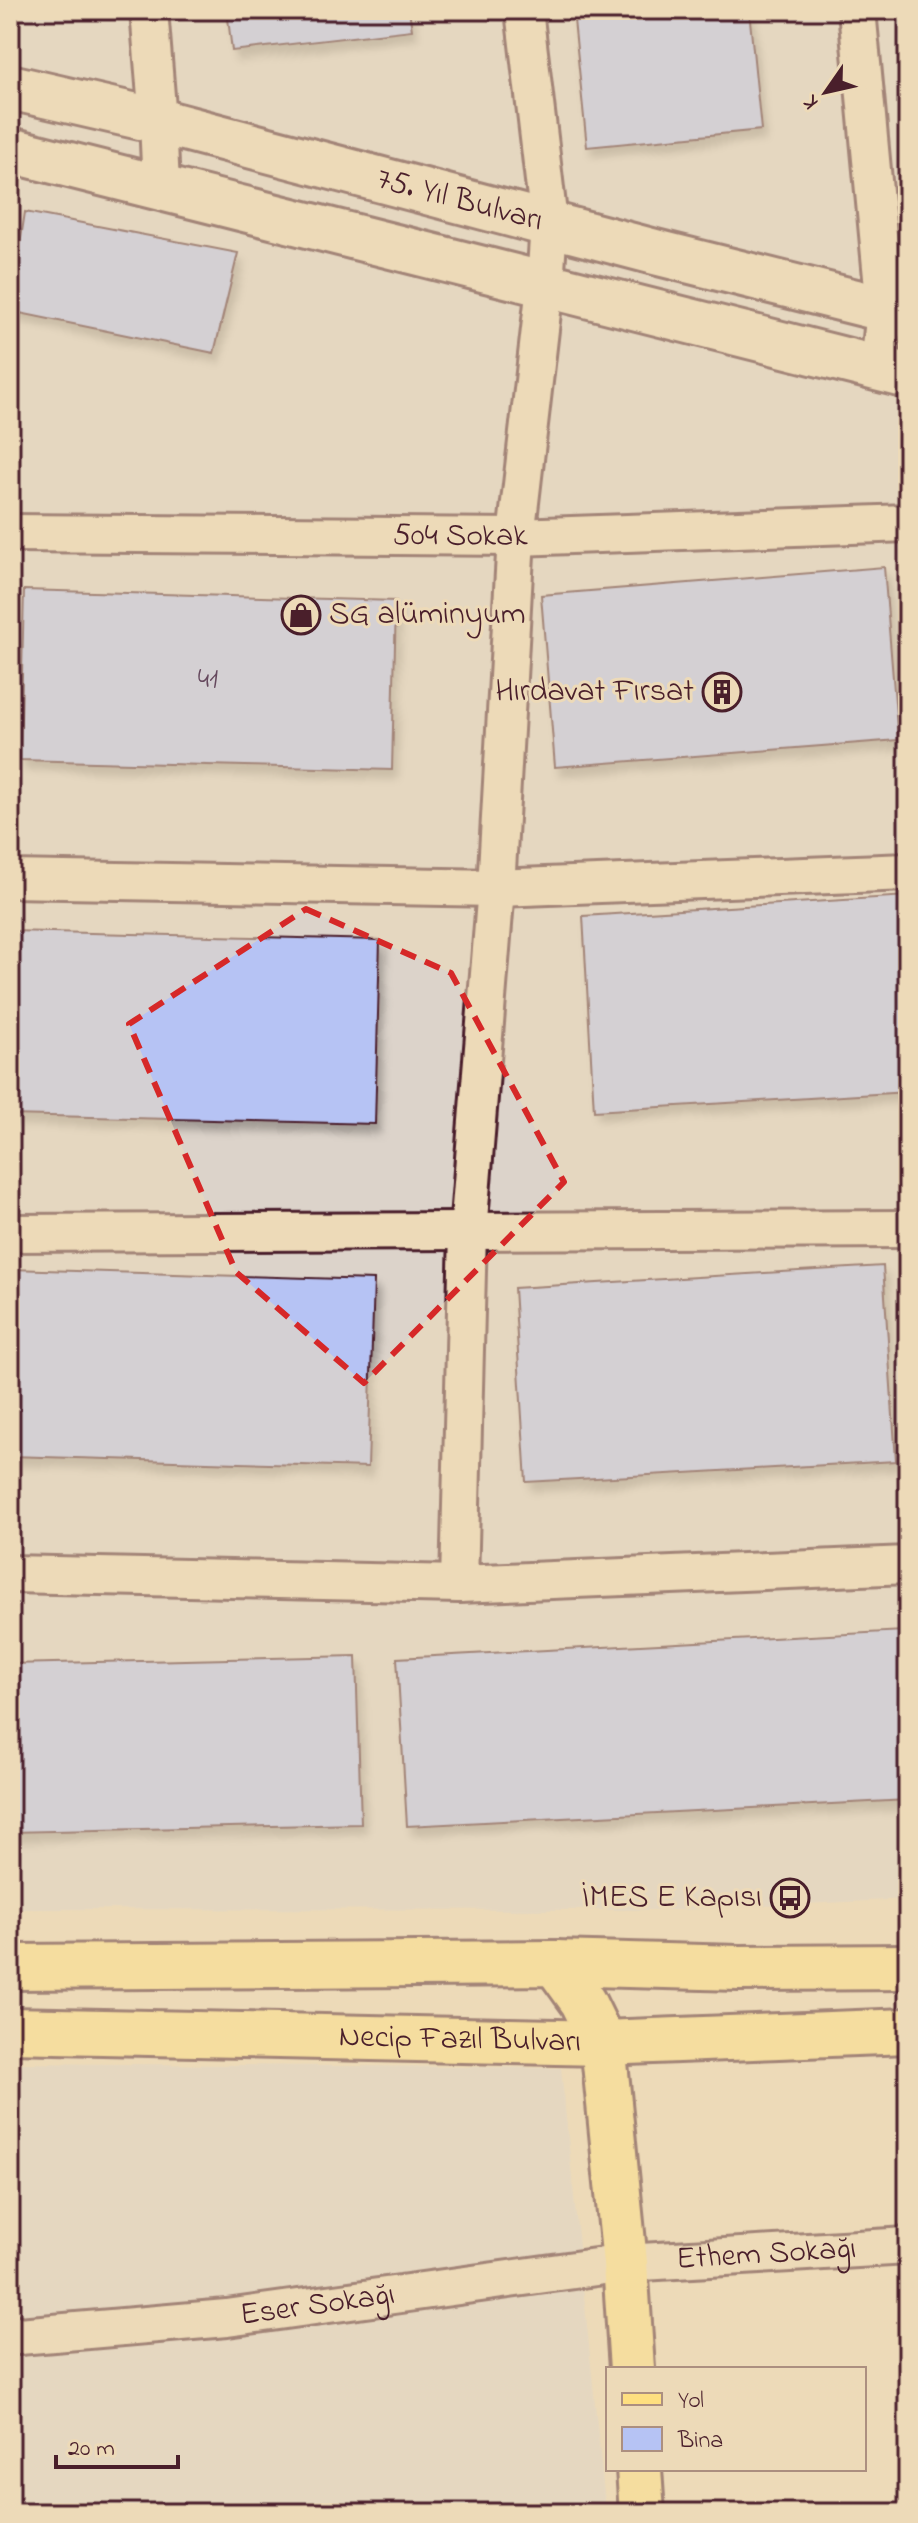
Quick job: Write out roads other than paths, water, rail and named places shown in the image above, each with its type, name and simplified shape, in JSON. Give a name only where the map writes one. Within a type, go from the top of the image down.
[{"type":"main road","points":[[555,1963],[583,2002],[603,2043],[632,2367]]},
{"type":"main road","points":[[10,1967],[555,1963],[711,1968],[908,1967]]},
{"type":"main road","name":"Necip Fazıl Bulvarı","points":[[10,2030],[603,2043],[908,2031]]},
{"type":"main road","points":[[639,2471],[642,2513]]},
{"type":"street","points":[[149,10],[161,187]]},
{"type":"street","points":[[459,1584],[468,1232],[496,888],[516,537],[545,286],[549,223],[524,10]]},
{"type":"street","points":[[857,10],[897,312],[894,372]]},
{"type":"street","name":"75. Yıl Bulvarı","points":[[10,87],[158,121],[655,252],[897,312]]},
{"type":"street","name":"75. Yıl Bulvarı","points":[[10,150],[894,372]]},
{"type":"street","name":"504 Sokak","points":[[10,533],[516,537],[908,523]]},
{"type":"street","points":[[10,879],[496,888],[908,872]]},
{"type":"street","points":[[10,1233],[908,1229]]},
{"type":"street","points":[[10,1574],[459,1584],[908,1565]]},
{"type":"street","name":"Ethem Sokağı","points":[[625,2263],[908,2246]]},
{"type":"street","name":"Eser Sokağı","points":[[10,2332],[19,2336],[227,2318],[625,2263]]},
{"type":"place","name":"SG alüminyum","points":[[301,615]]},
{"type":"place","name":"Hırdavat Fırsat","points":[[722,692]]},
{"type":"place","name":"İMES E Kapısı","points":[[790,1898]]}]
